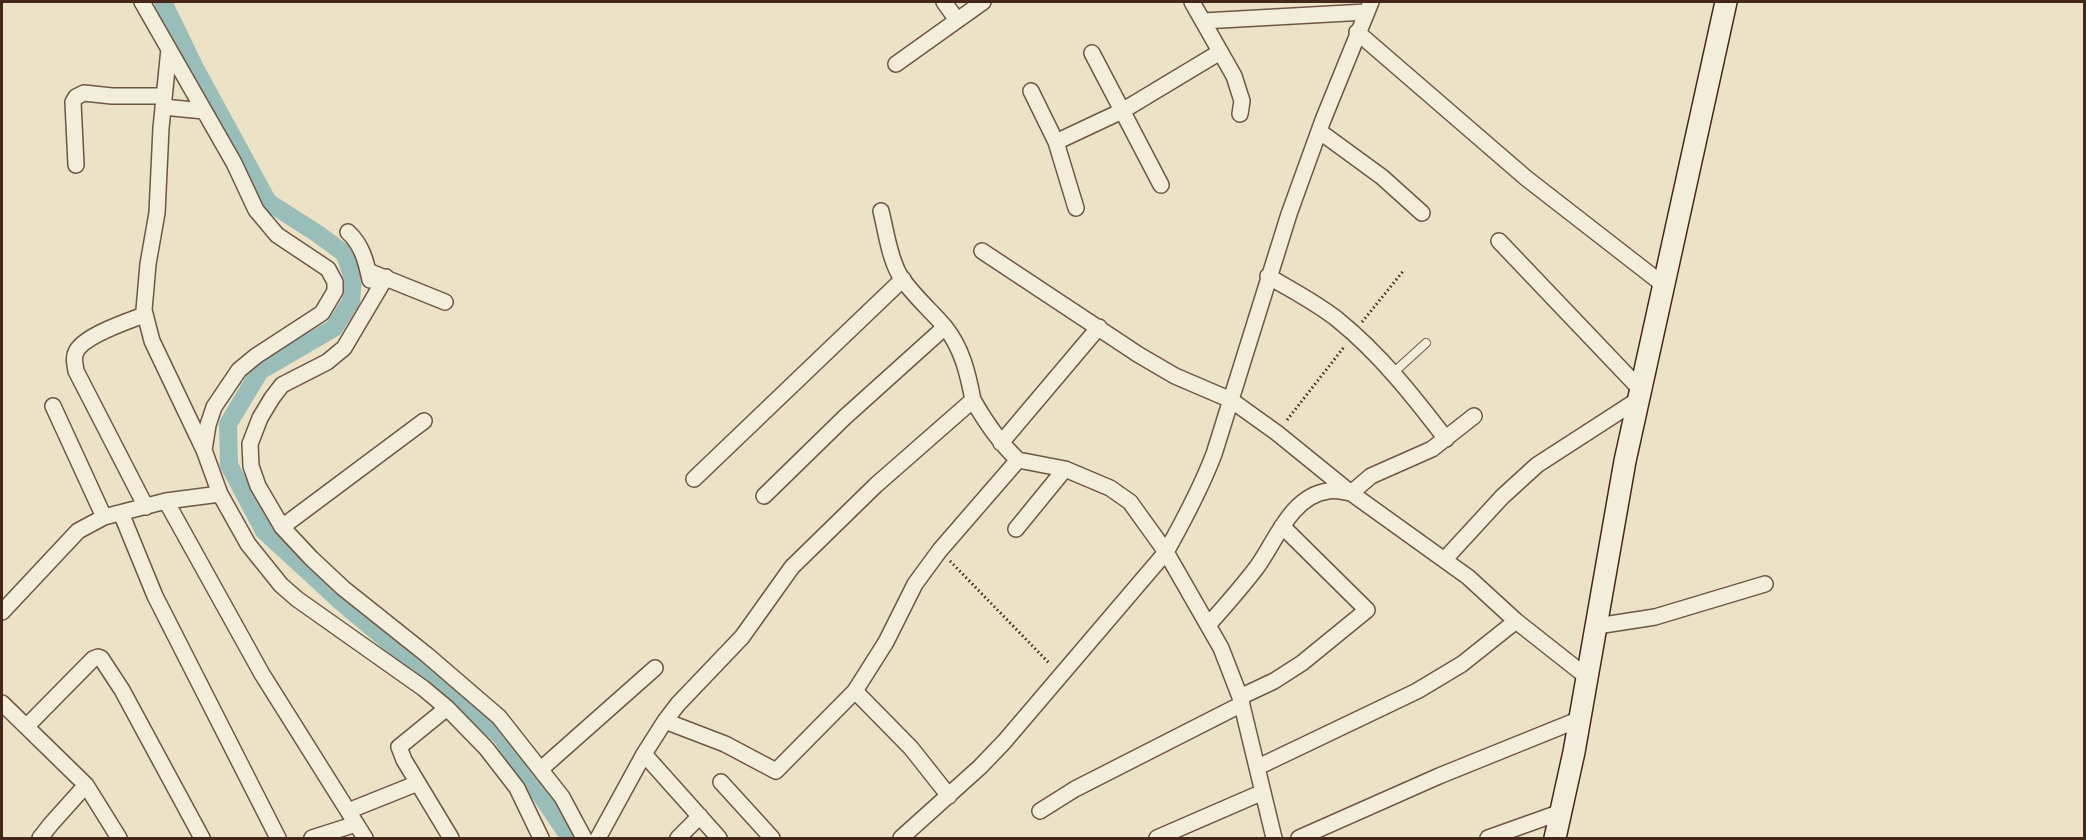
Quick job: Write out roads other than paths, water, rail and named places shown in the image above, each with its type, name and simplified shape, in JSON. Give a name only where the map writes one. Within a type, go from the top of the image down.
[{"type":"main road","points":[[1555,838],[1580,718],[1626,461],[1726,2]]},
{"type":"street","points":[[142,2],[234,163],[256,210],[277,236],[328,268],[335,282],[335,291],[322,313],[256,356],[239,370],[214,407],[208,424],[204,450]]},
{"type":"street","points":[[944,2],[957,20]]},
{"type":"street","points":[[896,64],[983,2]]},
{"type":"street","points":[[1192,2],[1239,89],[1242,101],[1240,114]]},
{"type":"street","points":[[901,838],[950,796],[1004,742],[1166,552],[1205,478],[1268,276],[1319,131],[1369,7],[1203,21]]},
{"type":"street","points":[[1358,32],[1526,178],[1665,286]]},
{"type":"street","points":[[169,49],[163,102],[157,213],[148,264],[144,315],[152,341],[204,450],[220,494],[248,544],[280,585],[423,688],[447,708],[486,748],[517,788],[541,838]]},
{"type":"street","points":[[1056,142],[1122,111],[1220,52]]},
{"type":"street","points":[[1092,53],[1161,185]]},
{"type":"street","points":[[1031,91],[1056,142],[1076,208]]},
{"type":"street","points":[[76,165],[74,102],[79,95],[84,93],[163,102],[204,111]]},
{"type":"street","points":[[1319,131],[1382,177],[1422,213]]},
{"type":"street","points":[[881,211],[898,272],[911,291],[945,327],[956,343],[967,369],[974,400],[985,422],[1001,443],[1018,460],[1065,469],[1110,488],[1130,502],[1166,552],[1209,624],[1241,700],[1274,838]]},
{"type":"street","points":[[348,232],[358,241],[374,297]]},
{"type":"street","points":[[1445,560],[1502,497],[1537,465],[1640,394],[1499,241]]},
{"type":"street","points":[[982,251],[1138,355],[1174,376],[1231,400],[1277,433],[1351,493],[1485,591],[1516,621],[1587,677]]},
{"type":"street","points":[[368,271],[445,302]]},
{"type":"street","points":[[1268,276],[1326,312],[1354,333],[1393,373],[1446,439]]},
{"type":"street","points":[[386,277],[344,348],[327,362],[282,385],[272,398],[260,418],[250,444],[250,466],[258,486],[282,527],[343,588],[427,655],[498,717],[562,797],[584,838]]},
{"type":"street","points":[[694,479],[903,279]]},
{"type":"street","points":[[144,315],[115,326],[82,344],[76,351],[74,360],[76,371],[146,507]]},
{"type":"street","points":[[764,496],[845,417],[945,327]]},
{"type":"street","points":[[1001,443],[1099,327]]},
{"type":"street","points":[[598,838],[644,754],[665,721],[678,704],[742,637],[792,567],[876,485],[974,400]]},
{"type":"street","points":[[53,406],[104,517]]},
{"type":"street","points":[[1209,624],[1258,565],[1282,526],[1299,506],[1312,496],[1328,490],[1351,493],[1371,476],[1423,454],[1474,416]]},
{"type":"street","points":[[282,527],[424,421]]},
{"type":"street","points":[[665,721],[724,744],[776,771],[855,691],[886,642],[915,584],[940,550],[1018,460]]},
{"type":"street","points":[[1016,529],[1065,469]]},
{"type":"street","points":[[2,612],[78,531],[104,517],[166,501],[220,494]]},
{"type":"street","points":[[166,501],[262,674],[365,838]]},
{"type":"street","points":[[122,513],[155,596],[278,838]]},
{"type":"street","points":[[1040,811],[1075,789],[1274,681],[1302,663],[1366,610],[1282,526]]},
{"type":"street","points":[[1597,626],[1662,615],[1765,584]]},
{"type":"street","points":[[1258,767],[1417,691],[1462,664],[1516,621]]},
{"type":"street","points":[[27,726],[93,659],[101,658],[122,690],[202,838]]},
{"type":"street","points":[[541,769],[655,668]]},
{"type":"street","points":[[855,691],[911,748],[950,796]]},
{"type":"street","points":[[2,703],[86,785],[119,838]]},
{"type":"street","points":[[447,708],[399,747],[400,754],[451,838]]},
{"type":"street","points":[[1299,838],[1439,776],[1580,718]]},
{"type":"street","points":[[644,754],[719,838]]},
{"type":"street","points":[[721,782],[772,838]]},
{"type":"street","points":[[312,838],[418,783]]},
{"type":"street","points":[[40,838],[86,785]]},
{"type":"street","points":[[1157,838],[1263,792]]},
{"type":"street","points":[[1488,838],[1561,812]]},
{"type":"street","points":[[678,838],[700,816]]},
{"type":"lane","points":[[1393,373],[1426,343]]},
{"type":"waterway","points":[[163,2],[195,68],[268,202],[345,254],[353,279],[351,301],[334,328],[260,371],[228,424],[229,465],[264,531],[339,600],[500,735],[570,838]]}]
